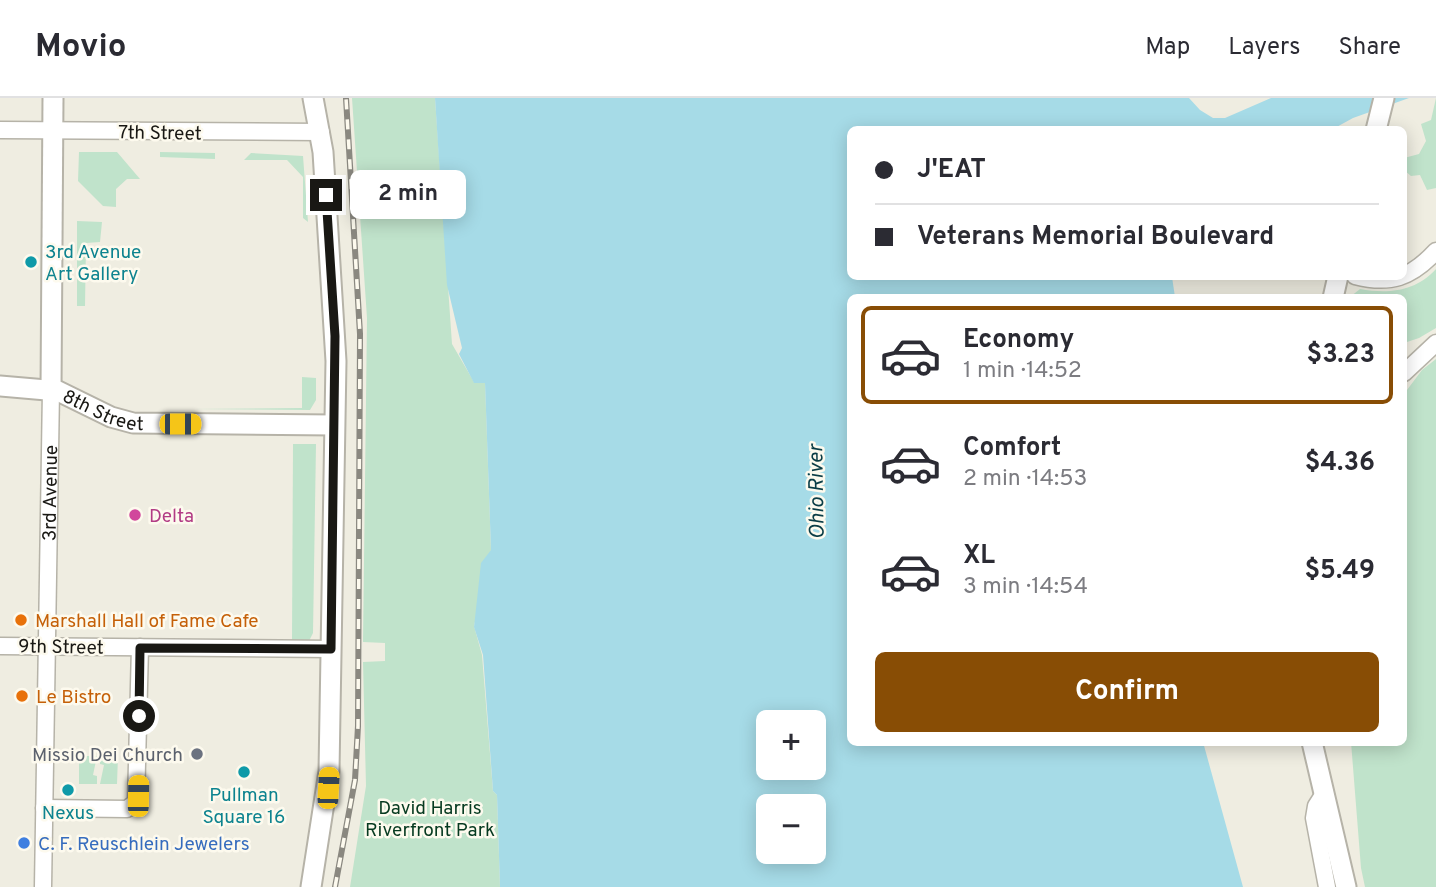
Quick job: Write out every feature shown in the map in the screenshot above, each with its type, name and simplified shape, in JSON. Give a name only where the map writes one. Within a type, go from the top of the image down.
[{"type":"main road","name":"3rd Avenue","points":[[51,390],[53,98]]},
{"type":"main road","points":[[311,887],[328,788],[334,425],[334,311],[321,132],[313,98]]},
{"type":"main road","points":[[1377,126],[1384,98]]},
{"type":"main road","name":"8th Street","points":[[0,387],[51,390],[111,417],[133,423],[334,425]]},
{"type":"main road","points":[[1313,746],[1346,887]]},
{"type":"street","name":"7th Street","points":[[0,130],[321,132]]},
{"type":"street","points":[[1407,275],[1422,266],[1436,251]]},
{"type":"street","points":[[1407,370],[1436,343]]},
{"type":"street","name":"3rd Avenue","points":[[43,887],[51,390]]},
{"type":"street","name":"9th Street","points":[[0,646],[331,649]]},
{"type":"street","points":[[44,808],[127,809],[136,802],[140,648]]},
{"type":"street","points":[[1325,792],[1316,806],[1314,818],[1327,887]]},
{"type":"green space","name":"David Harris Riverfront Park","points":[[352,98],[435,98],[452,344],[474,382],[485,382],[491,550],[474,626],[482,655],[493,791],[497,795],[500,887],[350,887],[366,786],[363,662],[385,661],[385,643],[363,642],[367,318]]},
{"type":"green space","points":[[1436,98],[1436,188],[1427,190],[1420,175],[1411,176],[1407,173],[1407,157],[1419,154],[1426,141],[1421,124],[1431,120]]},
{"type":"green space","points":[[79,152],[117,152],[140,179],[127,179],[116,189],[116,207],[103,206],[78,181]]},
{"type":"green space","points":[[160,152],[215,153],[215,159],[160,157]]},
{"type":"green space","points":[[251,153],[303,156],[308,222],[303,218],[303,177],[287,160],[244,160]]},
{"type":"green space","points":[[77,221],[102,222],[100,242],[86,243],[85,306],[77,306]]},
{"type":"green space","points":[[1436,269],[1436,328],[1407,342],[1407,294],[1354,294],[1360,289],[1391,291],[1410,287]]},
{"type":"green space","points":[[1436,359],[1436,887],[1365,887],[1361,868],[1351,746],[1407,746],[1407,390],[1422,370]]},
{"type":"green space","points":[[302,377],[316,378],[316,400],[310,410],[192,409],[302,408]]},
{"type":"green space","points":[[293,444],[316,444],[313,633],[309,641],[292,641]]},
{"type":"green space","points":[[79,756],[97,756],[93,775],[97,776],[97,784],[79,784]]},
{"type":"green space","points":[[100,756],[118,756],[117,784],[100,784],[104,765],[100,764]]},
{"type":"water","name":"Ohio River","points":[[435,98],[1189,98],[1200,110],[1213,118],[1225,118],[1271,98],[1409,98],[1338,126],[847,126],[847,280],[1172,280],[1175,294],[847,294],[847,746],[1204,746],[1243,887],[500,887],[497,795],[493,791],[483,655],[474,627],[481,563],[491,550],[485,383],[474,383],[459,354],[462,348],[447,285]]},
{"type":"railway","points":[[335,887],[355,780],[358,726],[360,334],[346,98]]},
{"type":"place","name":"3rd Avenue Art Gallery","points":[[31,262]]},
{"type":"place","name":"Delta","points":[[135,515]]},
{"type":"place","name":"Marshall Hall of Fame Cafe","points":[[21,620]]},
{"type":"place","name":"Le Bistro","points":[[22,696]]},
{"type":"place","name":"Missio Dei Church","points":[[197,754]]},
{"type":"place","name":"Pullman Square 16","points":[[244,772]]},
{"type":"place","name":"Nexus","points":[[68,790]]},
{"type":"place","name":"C. F. Reuschlein Jewelers","points":[[24,843]]},
{"type":"route","points":[[139,716],[140,648],[331,649],[335,336],[326,195]]}]
